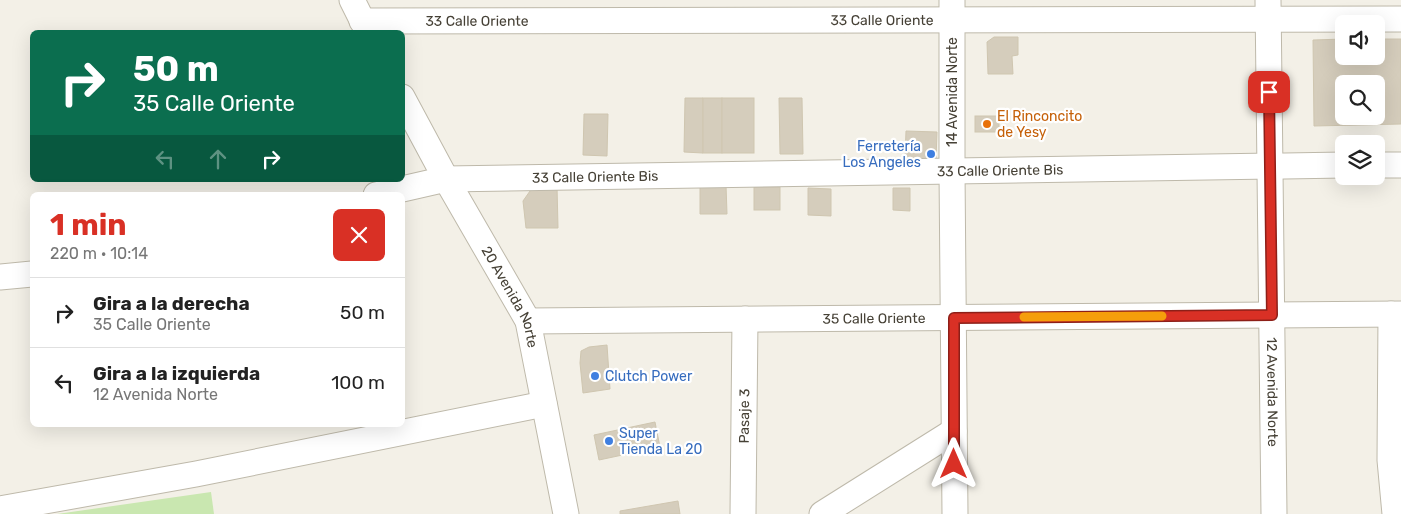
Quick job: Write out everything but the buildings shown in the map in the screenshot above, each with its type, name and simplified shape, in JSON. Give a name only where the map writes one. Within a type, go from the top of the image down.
[{"type":"street","name":"14 Avenida Norte","points":[[952,10],[955,514]]},
{"type":"street","name":"33 Calle Oriente","points":[[361,18],[422,11],[1268,10],[1401,19]]},
{"type":"street","name":"12 Avenida Norte","points":[[1268,10],[1274,514]]},
{"type":"street","name":"20 Avenida Norte","points":[[405,103],[446,179],[528,321],[566,514]]},
{"type":"street","name":"33 Calle Oriente Bis","points":[[389,192],[446,179],[1335,165]]},
{"type":"street","points":[[1385,165],[1401,165]]},
{"type":"street","points":[[0,277],[30,274]]},
{"type":"street","name":"35 Calle Oriente","points":[[528,321],[1396,314]]},
{"type":"street","points":[[1395,514],[1390,460],[1396,314]]},
{"type":"street","name":"Pasaje 3","points":[[743,514],[745,319]]},
{"type":"street","points":[[2,511],[544,404]]},
{"type":"street","points":[[822,514],[954,431]]},
{"type":"green space","points":[[211,492],[214,514],[57,514]]},
{"type":"slow traffic","points":[[1024,317],[1162,316]]},
{"type":"place","name":"El Rinconcito de Yesy","points":[[987,124]]},
{"type":"place","name":"Ferretería Los Angeles","points":[[931,154]]},
{"type":"place","name":"Clutch Power","points":[[595,376]]},
{"type":"place","name":"Super Tienda La 20","points":[[609,441]]},
{"type":"route","points":[[954,464],[954,318],[1272,315],[1269,92]]}]
